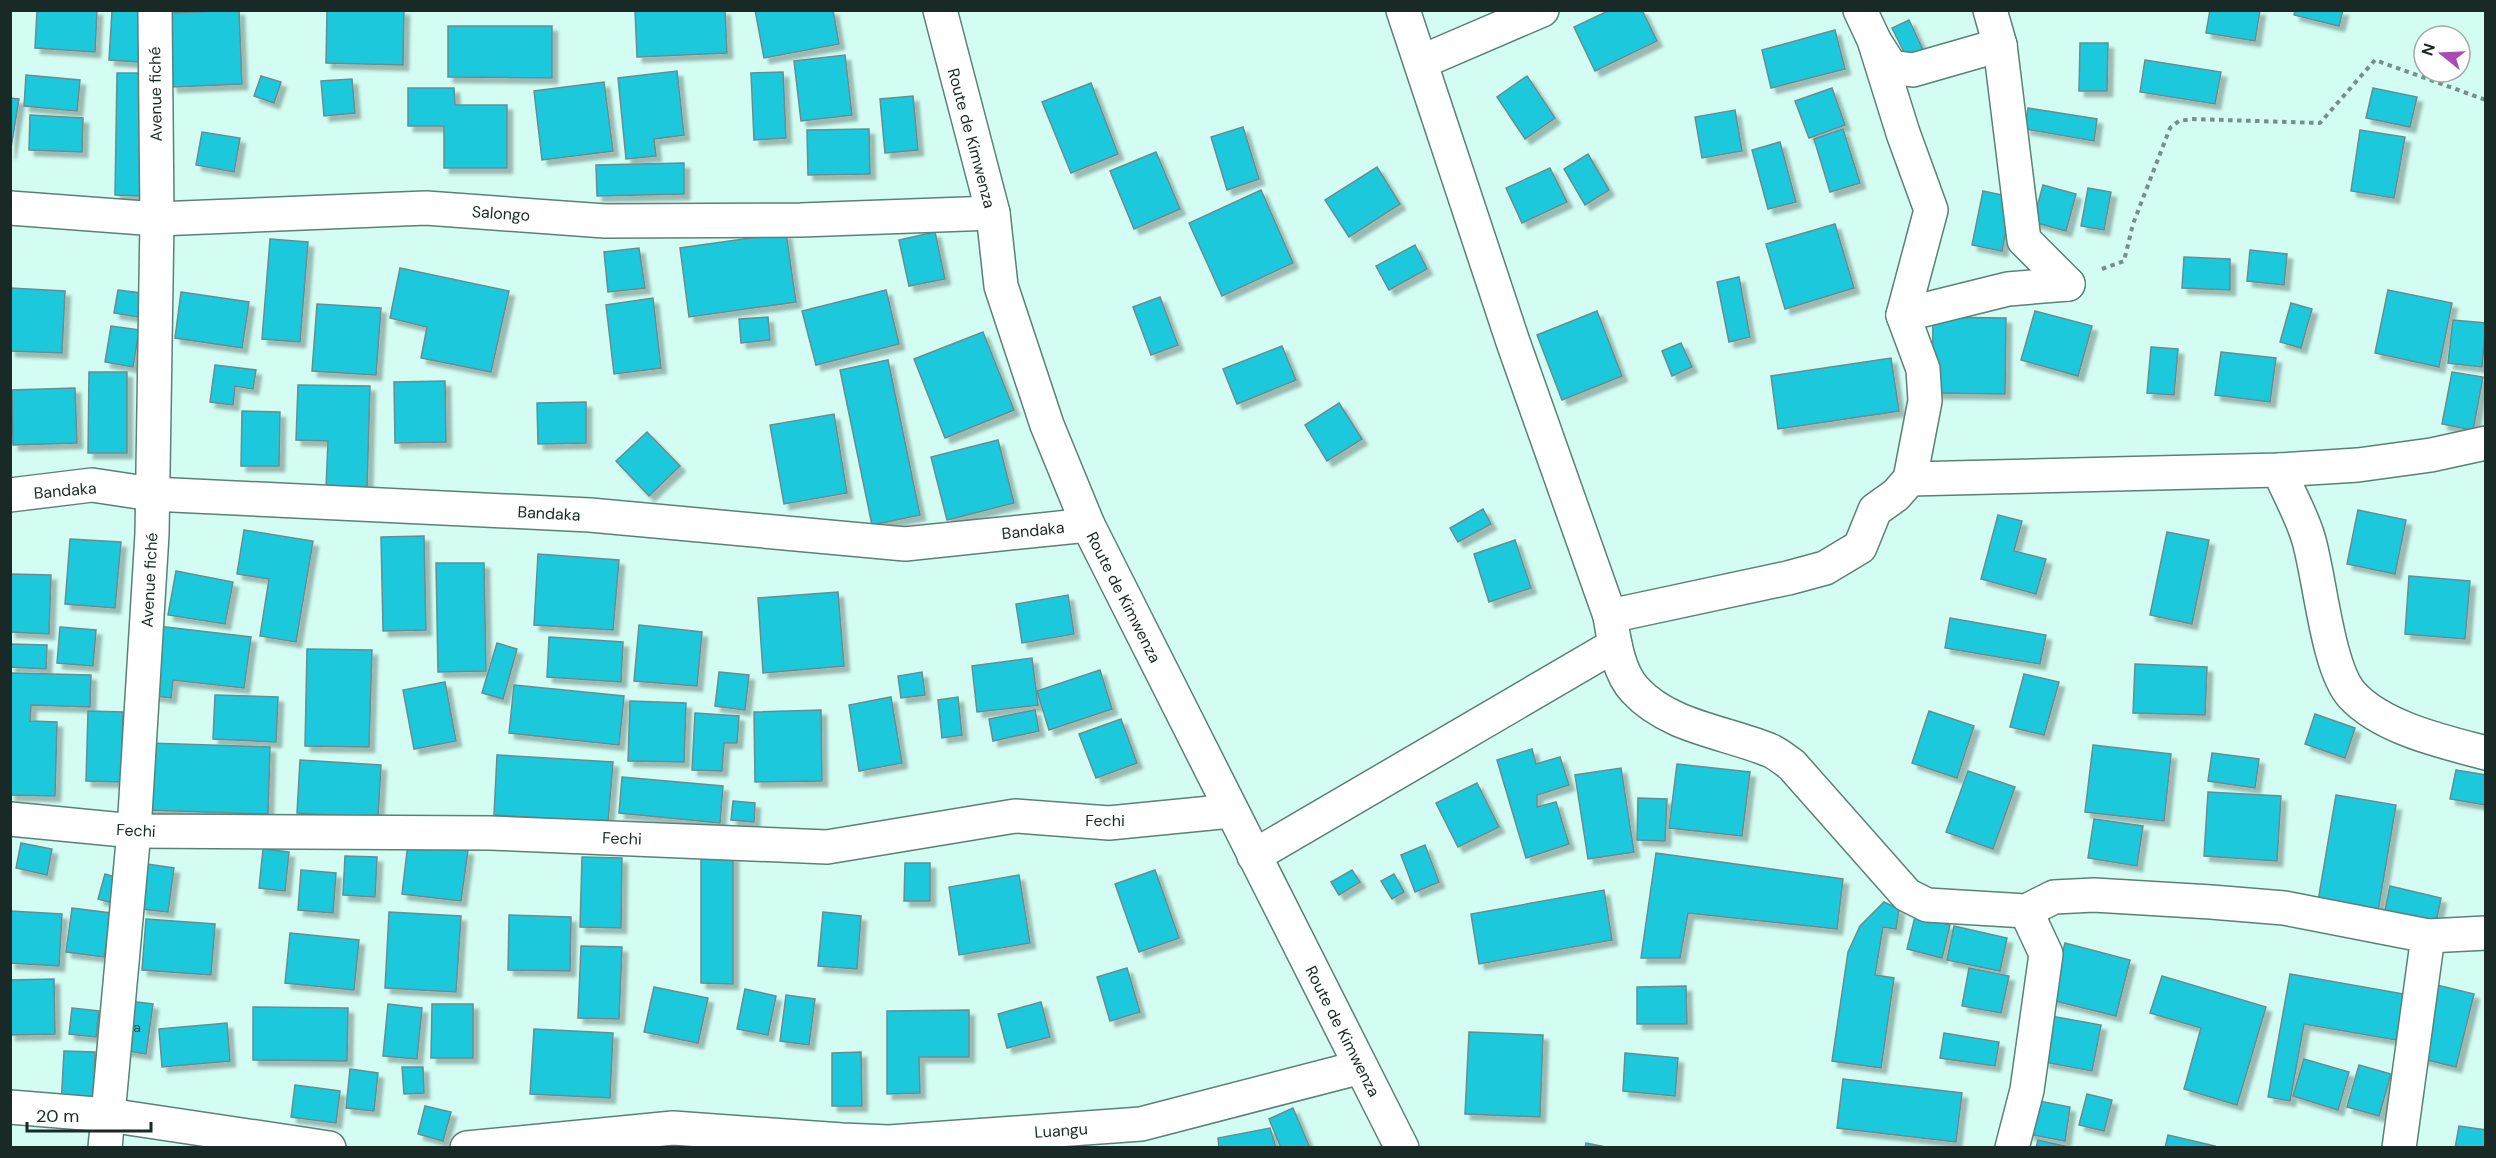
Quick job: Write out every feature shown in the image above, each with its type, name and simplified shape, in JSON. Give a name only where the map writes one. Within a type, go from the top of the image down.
[{"type":"street","name":"Avenue fiché","points":[[105,1148],[134,831],[152,534],[157,219],[155,10]]},
{"type":"street","name":"Route de Kimwenza","points":[[939,10],[993,213],[1001,286],[1047,425],[1088,525],[1402,1148]]},
{"type":"street","points":[[1403,10],[1509,331],[1634,689],[1659,710],[1699,727],[1771,750],[1792,765],[1907,895],[1927,905],[2026,911],[2054,897],[2094,895],[2284,908],[2428,936],[2486,933]]},
{"type":"street","points":[[1421,62],[1542,10]]},
{"type":"street","points":[[1860,10],[1874,40],[1891,67],[1913,70],[2000,45]]},
{"type":"street","points":[[1990,10],[2000,45],[2024,240],[2068,284]]},
{"type":"street","points":[[1254,856],[1613,631],[1825,568],[1860,547],[1875,510],[1896,495],[1910,479],[1925,401],[1923,369],[1903,315],[1931,210],[1902,133],[1874,40]]},
{"type":"street","name":"Salongo","points":[[10,208],[157,219],[426,208],[605,220],[801,220],[993,213]]},
{"type":"street","points":[[1903,315],[2008,289],[2068,284]]},
{"type":"street","points":[[1910,479],[2279,470],[2358,465],[2431,455],[2486,443]]},
{"type":"street","points":[[2279,470],[2308,537],[2337,668],[2351,694],[2371,710],[2407,729],[2486,753]]},
{"type":"street","name":"Bandaka","points":[[10,495],[92,485],[152,494],[590,515],[904,544],[1088,525]]},
{"type":"street","name":"Fechi","points":[[10,819],[134,831],[490,833],[827,847],[1015,816],[1108,823],[1231,811]]},
{"type":"street","points":[[2012,1148],[2027,1090],[2046,954],[2026,911]]},
{"type":"street","points":[[2399,1148],[2428,936]]},
{"type":"street","name":"Luangu","points":[[467,1148],[673,1128],[889,1142],[1141,1124],[1361,1067]]},
{"type":"street","points":[[10,1107],[108,1115],[329,1148]]},
{"type":"path","points":[[2068,284],[2124,261],[2133,224],[2170,128],[2179,121],[2192,119],[2320,123],[2375,60],[2486,100]]},
{"type":"building","points":[[37,10],[97,10],[95,52],[35,48]]},
{"type":"building","points":[[112,10],[142,10],[138,62],[109,60]]},
{"type":"building","points":[[239,10],[242,84],[172,87],[170,13]]},
{"type":"building","points":[[327,10],[404,10],[403,65],[326,63]]},
{"type":"building","points":[[635,10],[725,10],[727,53],[637,57]]},
{"type":"building","points":[[755,10],[833,10],[839,44],[764,58]]},
{"type":"building","points":[[1610,10],[1642,10],[1657,41],[1595,71],[1574,27]]},
{"type":"building","points":[[2210,10],[2260,10],[2255,41],[2206,33]]},
{"type":"building","points":[[2295,10],[2343,10],[2339,26],[2294,15]]},
{"type":"building","points":[[1909,20],[1924,52],[1908,60],[1892,28]]},
{"type":"building","points":[[448,26],[552,26],[552,78],[448,77]]},
{"type":"building","points":[[1835,30],[1845,69],[1771,88],[1762,50]]},
{"type":"building","points":[[2080,43],[2108,43],[2107,91],[2079,91]]},
{"type":"building","points":[[845,55],[852,115],[801,121],[794,61]]},
{"type":"building","points":[[2145,60],[2221,72],[2215,104],[2140,92]]},
{"type":"building","points":[[677,71],[684,135],[654,139],[656,156],[626,159],[618,78]]},
{"type":"building","points":[[783,72],[786,138],[754,140],[751,73]]},
{"type":"building","points":[[117,73],[144,73],[141,196],[115,195]]},
{"type":"building","points":[[26,75],[80,80],[77,111],[24,106]]},
{"type":"building","points":[[261,76],[281,82],[274,103],[254,96]]},
{"type":"building","points":[[1527,76],[1555,118],[1525,139],[1497,97]]},
{"type":"building","points":[[352,79],[355,113],[324,116],[321,81]]},
{"type":"building","points":[[604,82],[613,151],[542,160],[534,91]]},
{"type":"building","points":[[1091,83],[1118,154],[1071,173],[1042,102]]},
{"type":"building","points":[[408,88],[454,88],[455,105],[507,105],[507,168],[444,168],[444,126],[408,126]]},
{"type":"building","points":[[1832,88],[1845,125],[1809,138],[1795,101]]},
{"type":"building","points":[[2373,88],[2417,97],[2410,127],[2366,118]]},
{"type":"building","points":[[913,96],[918,150],[885,153],[880,99]]},
{"type":"building","points":[[10,98],[19,99],[10,154]]},
{"type":"building","points":[[2028,108],[2097,119],[2094,141],[2025,129]]},
{"type":"building","points":[[1735,110],[1742,151],[1702,158],[1695,117]]},
{"type":"building","points":[[30,115],[83,118],[82,152],[29,150]]},
{"type":"building","points":[[1243,127],[1259,179],[1227,190],[1211,137]]},
{"type":"building","points":[[869,129],[870,174],[808,175],[807,130]]},
{"type":"building","points":[[1843,129],[1860,183],[1830,192],[1814,139]]},
{"type":"building","points":[[2360,130],[2405,137],[2394,198],[2351,191]]},
{"type":"building","points":[[202,132],[240,138],[234,172],[196,165]]},
{"type":"building","points":[[1780,142],[1796,202],[1768,209],[1752,150]]},
{"type":"building","points":[[1156,152],[1180,209],[1134,229],[1110,171]]},
{"type":"building","points":[[1588,154],[1609,190],[1585,205],[1564,169]]},
{"type":"building","points":[[684,163],[684,194],[597,196],[596,165]]},
{"type":"building","points":[[1377,167],[1400,204],[1349,237],[1325,200]]},
{"type":"building","points":[[1550,168],[1567,202],[1522,223],[1506,188]]},
{"type":"building","points":[[2043,185],[2076,194],[2066,231],[2033,222]]},
{"type":"building","points":[[2088,188],[2111,192],[2104,230],[2081,226]]},
{"type":"building","points":[[1261,190],[1293,263],[1222,296],[1189,223]]},
{"type":"building","points":[[1983,191],[2012,197],[2002,251],[1972,245]]},
{"type":"building","points":[[1835,224],[1854,288],[1785,309],[1766,244]]},
{"type":"building","points":[[935,232],[945,279],[909,286],[899,240]]},
{"type":"building","points":[[786,233],[796,302],[689,317],[680,248]]},
{"type":"building","points":[[270,239],[308,242],[300,342],[262,339]]},
{"type":"building","points":[[1415,245],[1427,269],[1389,290],[1376,266]]},
{"type":"building","points":[[639,248],[645,288],[608,292],[604,252]]},
{"type":"building","points":[[2250,250],[2287,254],[2284,285],[2247,281]]},
{"type":"building","points":[[2184,257],[2230,259],[2230,290],[2182,288]]},
{"type":"building","points":[[400,268],[509,291],[491,372],[421,358],[427,327],[390,318]]},
{"type":"building","points":[[1739,277],[1750,337],[1729,342],[1717,282]]},
{"type":"building","points":[[10,288],[65,291],[62,353],[10,351]]},
{"type":"building","points":[[118,290],[141,293],[138,317],[114,313]]},
{"type":"building","points":[[886,290],[899,344],[816,365],[802,311]]},
{"type":"building","points":[[2388,290],[2452,303],[2439,367],[2375,353]]},
{"type":"building","points":[[181,292],[249,302],[242,348],[175,338]]},
{"type":"building","points":[[1160,297],[1178,345],[1151,355],[1133,307]]},
{"type":"building","points":[[653,298],[661,368],[614,374],[606,305]]},
{"type":"building","points":[[2291,303],[2312,309],[2301,348],[2280,342]]},
{"type":"building","points":[[317,304],[381,308],[376,375],[312,371]]},
{"type":"building","points":[[1597,311],[1622,376],[1562,400],[1537,335]]},
{"type":"building","points":[[2035,311],[2092,326],[2078,376],[2021,360]]},
{"type":"building","points":[[768,317],[770,340],[741,343],[739,319]]},
{"type":"building","points":[[1933,317],[2006,318],[2005,394],[1932,393]]},
{"type":"building","points":[[2453,320],[2486,323],[2482,367],[2448,363]]},
{"type":"building","points":[[111,326],[139,330],[133,367],[105,362]]},
{"type":"building","points":[[983,332],[1014,410],[945,438],[914,359]]},
{"type":"building","points":[[1681,343],[1692,367],[1672,376],[1662,351]]},
{"type":"building","points":[[1282,346],[1296,380],[1237,404],[1223,369]]},
{"type":"building","points":[[2151,347],[2178,349],[2174,395],[2147,393]]},
{"type":"building","points":[[2221,352],[2276,358],[2270,402],[2215,395]]},
{"type":"building","points":[[1891,358],[1899,411],[1778,429],[1771,376]]},
{"type":"building","points":[[888,360],[920,515],[872,525],[840,370]]},
{"type":"building","points":[[215,365],[256,370],[253,389],[235,386],[233,405],[210,402]]},
{"type":"building","points":[[89,372],[127,372],[127,453],[88,453]]},
{"type":"building","points":[[2452,372],[2483,377],[2473,430],[2442,424]]},
{"type":"building","points":[[445,381],[446,442],[395,443],[394,382]]},
{"type":"building","points":[[298,385],[370,386],[367,489],[326,488],[328,441],[296,440]]},
{"type":"building","points":[[75,388],[77,443],[13,445],[12,390]]},
{"type":"building","points":[[586,402],[586,443],[538,444],[537,403]]},
{"type":"building","points":[[1339,403],[1362,439],[1327,461],[1305,425]]},
{"type":"building","points":[[242,411],[280,412],[279,466],[241,466]]},
{"type":"building","points":[[834,414],[847,493],[784,504],[770,425]]},
{"type":"building","points":[[647,432],[680,466],[649,496],[616,461]]},
{"type":"building","points":[[998,440],[1014,503],[947,520],[931,457]]},
{"type":"building","points":[[1483,509],[1491,524],[1458,542],[1450,528]]},
{"type":"building","points":[[2358,510],[2406,520],[2395,574],[2347,564]]},
{"type":"building","points":[[1998,515],[2022,521],[2014,551],[2046,559],[2036,594],[1981,579]]},
{"type":"building","points":[[244,530],[313,541],[296,642],[260,636],[269,579],[237,574]]},
{"type":"building","points":[[2167,532],[2209,540],[2192,624],[2150,615]]},
{"type":"building","points":[[424,536],[426,630],[383,631],[381,537]]},
{"type":"building","points":[[70,539],[121,542],[115,608],[65,604]]},
{"type":"building","points":[[1515,540],[1531,588],[1489,602],[1474,554]]},
{"type":"building","points":[[538,554],[619,560],[613,630],[534,625]]},
{"type":"building","points":[[436,563],[484,563],[486,671],[438,672]]},
{"type":"building","points":[[176,571],[233,582],[225,624],[168,615]]},
{"type":"building","points":[[10,574],[51,575],[49,634],[10,632]]},
{"type":"building","points":[[2409,576],[2470,581],[2465,639],[2405,634]]},
{"type":"building","points":[[838,592],[844,666],[763,673],[758,598]]},
{"type":"building","points":[[1068,595],[1074,634],[1022,643],[1016,604]]},
{"type":"building","points":[[1950,618],[2046,635],[2040,664],[1945,648]]},
{"type":"building","points":[[639,625],[702,632],[697,686],[634,681]]},
{"type":"building","points":[[157,626],[251,637],[244,688],[173,680],[171,698],[149,695]]},
{"type":"building","points":[[60,627],[96,630],[93,666],[57,663]]},
{"type":"building","points":[[549,637],[623,642],[621,682],[547,677]]},
{"type":"building","points":[[497,643],[517,649],[503,699],[482,693]]},
{"type":"building","points":[[10,644],[47,645],[46,669],[10,667]]},
{"type":"building","points":[[307,649],[372,650],[369,747],[305,746]]},
{"type":"building","points":[[1032,658],[1038,705],[977,712],[972,666]]},
{"type":"building","points":[[2135,664],[2207,667],[2205,715],[2133,713]]},
{"type":"building","points":[[1100,670],[1112,709],[1049,730],[1037,691]]},
{"type":"building","points":[[719,672],[749,675],[745,710],[715,706]]},
{"type":"building","points":[[922,672],[925,695],[901,698],[898,676]]},
{"type":"building","points":[[10,673],[91,675],[90,707],[31,705],[30,721],[57,722],[55,796],[10,795]]},
{"type":"building","points":[[2024,674],[2059,682],[2044,735],[2010,727]]},
{"type":"building","points":[[445,682],[456,741],[414,749],[403,690]]},
{"type":"building","points":[[514,685],[624,696],[619,745],[509,733]]},
{"type":"building","points":[[215,695],[278,697],[276,742],[213,739]]},
{"type":"building","points":[[891,697],[902,763],[859,771],[849,705]]},
{"type":"building","points":[[958,697],[962,735],[942,738],[938,700]]},
{"type":"building","points":[[630,701],[686,703],[684,762],[628,761]]},
{"type":"building","points":[[821,710],[822,781],[755,782],[754,712]]},
{"type":"building","points":[[1035,710],[1039,731],[993,741],[989,719]]},
{"type":"building","points":[[88,711],[123,712],[121,782],[86,781]]},
{"type":"building","points":[[1929,711],[1974,726],[1957,778],[1912,763]]},
{"type":"building","points":[[695,713],[739,716],[737,743],[724,743],[722,771],[692,770]]},
{"type":"building","points":[[2315,714],[2355,728],[2345,758],[2305,744]]},
{"type":"building","points":[[1121,719],[1137,763],[1096,778],[1079,734]]},
{"type":"building","points":[[148,743],[270,747],[268,814],[146,810]]},
{"type":"building","points":[[2093,745],[2171,754],[2164,821],[2085,812]]},
{"type":"building","points":[[1532,749],[1536,764],[1560,757],[1569,785],[1537,795],[1537,807],[1556,802],[1569,844],[1526,858],[1497,760]]},
{"type":"building","points":[[2212,753],[2259,759],[2255,788],[2208,781]]},
{"type":"building","points":[[497,755],[613,762],[608,822],[494,815]]},
{"type":"building","points":[[300,760],[381,765],[378,818],[297,813]]},
{"type":"building","points":[[1677,764],[1750,772],[1742,836],[1669,828]]},
{"type":"building","points":[[1621,768],[1634,852],[1588,859],[1575,775]]},
{"type":"building","points":[[2456,770],[2486,775],[2486,805],[2450,799]]},
{"type":"building","points":[[1968,771],[2015,787],[1993,849],[1946,832]]},
{"type":"building","points":[[622,777],[723,786],[720,823],[619,813]]},
{"type":"building","points":[[1477,783],[1499,827],[1458,847],[1436,803]]},
{"type":"building","points":[[2208,792],[2281,796],[2277,861],[2204,856]]},
{"type":"building","points":[[2336,795],[2396,805],[2377,917],[2317,907]]},
{"type":"building","points":[[1638,798],[1667,799],[1665,841],[1637,840]]},
{"type":"building","points":[[733,801],[755,803],[754,822],[731,820]]},
{"type":"building","points":[[2094,819],[2143,826],[2137,866],[2088,858]]},
{"type":"building","points":[[21,843],[52,849],[47,875],[16,868]]},
{"type":"building","points":[[408,843],[468,850],[461,901],[402,894]]},
{"type":"building","points":[[1425,845],[1439,882],[1415,892],[1401,855]]},
{"type":"building","points":[[263,849],[289,852],[285,891],[259,888]]},
{"type":"building","points":[[1656,853],[1843,879],[1837,929],[1688,913],[1680,958],[1641,958]]},
{"type":"building","points":[[345,856],[377,857],[375,897],[343,895]]},
{"type":"building","points":[[701,856],[733,856],[733,984],[701,983]]},
{"type":"building","points":[[582,857],[622,858],[621,928],[580,927]]},
{"type":"building","points":[[905,863],[930,863],[930,901],[904,901]]},
{"type":"building","points":[[147,864],[174,868],[168,912],[141,909]]},
{"type":"building","points":[[301,870],[336,873],[333,913],[298,910]]},
{"type":"building","points":[[1155,870],[1179,938],[1139,952],[1115,884]]},
{"type":"building","points":[[1352,870],[1360,882],[1339,895],[1331,882]]},
{"type":"building","points":[[105,874],[122,879],[116,904],[98,899]]},
{"type":"building","points":[[1394,874],[1404,892],[1392,899],[1381,881]]},
{"type":"building","points":[[1019,875],[1030,943],[959,955],[949,887]]},
{"type":"building","points":[[2390,886],[2441,898],[2435,927],[2384,915]]},
{"type":"building","points":[[1604,890],[1612,940],[1479,964],[1471,914]]},
{"type":"building","points":[[1884,902],[1899,909],[1896,929],[1883,927],[1875,975],[1894,978],[1881,1068],[1832,1061],[1848,952],[1860,926]]},
{"type":"building","points":[[72,908],[111,913],[104,957],[66,952]]},
{"type":"building","points":[[10,911],[62,914],[59,966],[10,963]]},
{"type":"building","points":[[389,912],[461,916],[456,992],[385,988]]},
{"type":"building","points":[[823,912],[861,916],[857,969],[818,966]]},
{"type":"building","points":[[509,915],[571,917],[570,971],[508,970]]},
{"type":"building","points":[[1915,917],[1950,925],[1942,958],[1907,949]]},
{"type":"building","points":[[146,919],[215,924],[211,975],[142,970]]},
{"type":"building","points":[[1954,926],[2007,938],[2000,971],[1947,960]]},
{"type":"building","points":[[290,933],[359,940],[354,990],[285,983]]},
{"type":"building","points":[[2065,943],[2130,960],[2116,1016],[2051,1000]]},
{"type":"building","points":[[581,946],[622,947],[619,1019],[578,1018]]},
{"type":"building","points":[[1127,968],[1140,1012],[1110,1021],[1097,977]]},
{"type":"building","points":[[1969,968],[2009,976],[2001,1013],[1962,1006]]},
{"type":"building","points":[[2290,974],[2404,994],[2396,1040],[2304,1024],[2290,1101],[2268,1097]]},
{"type":"building","points":[[2162,976],[2266,1007],[2237,1105],[2184,1089],[2201,1028],[2150,1013]]},
{"type":"building","points":[[54,979],[55,1034],[10,1035],[10,980]]},
{"type":"building","points":[[2433,984],[2474,994],[2456,1067],[2415,1057]]},
{"type":"building","points":[[1686,986],[1687,1024],[1637,1024],[1637,987]]},
{"type":"building","points":[[654,987],[708,998],[698,1043],[644,1032]]},
{"type":"building","points":[[745,989],[776,996],[768,1035],[737,1029]]},
{"type":"building","points":[[786,995],[815,999],[809,1045],[780,1041]]},
{"type":"building","points":[[128,1001],[153,1004],[146,1054],[121,1050]]},
{"type":"building","points":[[1041,1002],[1050,1037],[1007,1048],[998,1014]]},
{"type":"building","points":[[388,1004],[422,1008],[417,1059],[383,1056]]},
{"type":"building","points":[[432,1004],[473,1004],[473,1058],[431,1058]]},
{"type":"building","points":[[253,1007],[348,1008],[347,1061],[253,1060]]},
{"type":"building","points":[[72,1008],[99,1011],[96,1037],[69,1034]]},
{"type":"building","points":[[969,1010],[969,1057],[919,1057],[920,1093],[887,1094],[887,1011]]},
{"type":"building","points":[[2051,1016],[2101,1025],[2092,1071],[2044,1062]]},
{"type":"building","points":[[227,1023],[230,1061],[162,1067],[159,1029]]},
{"type":"building","points":[[534,1029],[613,1033],[610,1098],[530,1094]]},
{"type":"building","points":[[1469,1032],[1543,1035],[1540,1117],[1465,1114]]},
{"type":"building","points":[[1944,1033],[1999,1042],[1995,1066],[1940,1058]]},
{"type":"building","points":[[64,1051],[95,1052],[93,1107],[61,1106]]},
{"type":"building","points":[[861,1052],[862,1106],[832,1106],[832,1053]]},
{"type":"building","points":[[1625,1053],[1678,1058],[1675,1096],[1623,1091]]},
{"type":"building","points":[[2304,1059],[2349,1072],[2338,1110],[2293,1096]]},
{"type":"building","points":[[2359,1065],[2391,1074],[2379,1116],[2347,1107]]},
{"type":"building","points":[[402,1067],[423,1067],[424,1093],[404,1094]]},
{"type":"building","points":[[350,1069],[378,1073],[374,1111],[346,1108]]},
{"type":"building","points":[[1843,1079],[1962,1093],[1956,1142],[1837,1128]]},
{"type":"building","points":[[295,1085],[340,1091],[336,1123],[291,1117]]},
{"type":"building","points":[[2087,1094],[2112,1100],[2104,1131],[2079,1125]]},
{"type":"building","points":[[2034,1100],[2070,1107],[2065,1141],[2028,1134]]},
{"type":"building","points":[[425,1106],[451,1112],[443,1141],[418,1134]]},
{"type":"building","points":[[1293,1108],[1310,1148],[1281,1148],[1269,1119]]},
{"type":"building","points":[[2459,1126],[2486,1130],[2486,1148],[2455,1148]]},
{"type":"building","points":[[1270,1128],[1276,1148],[1219,1148],[1218,1138]]},
{"type":"building","points":[[2168,1135],[2215,1146],[2214,1148],[2165,1148]]},
{"type":"building","points":[[2038,1140],[2073,1148],[2036,1148]]},
{"type":"building","points":[[1586,1143],[1611,1148],[1585,1148]]}]
